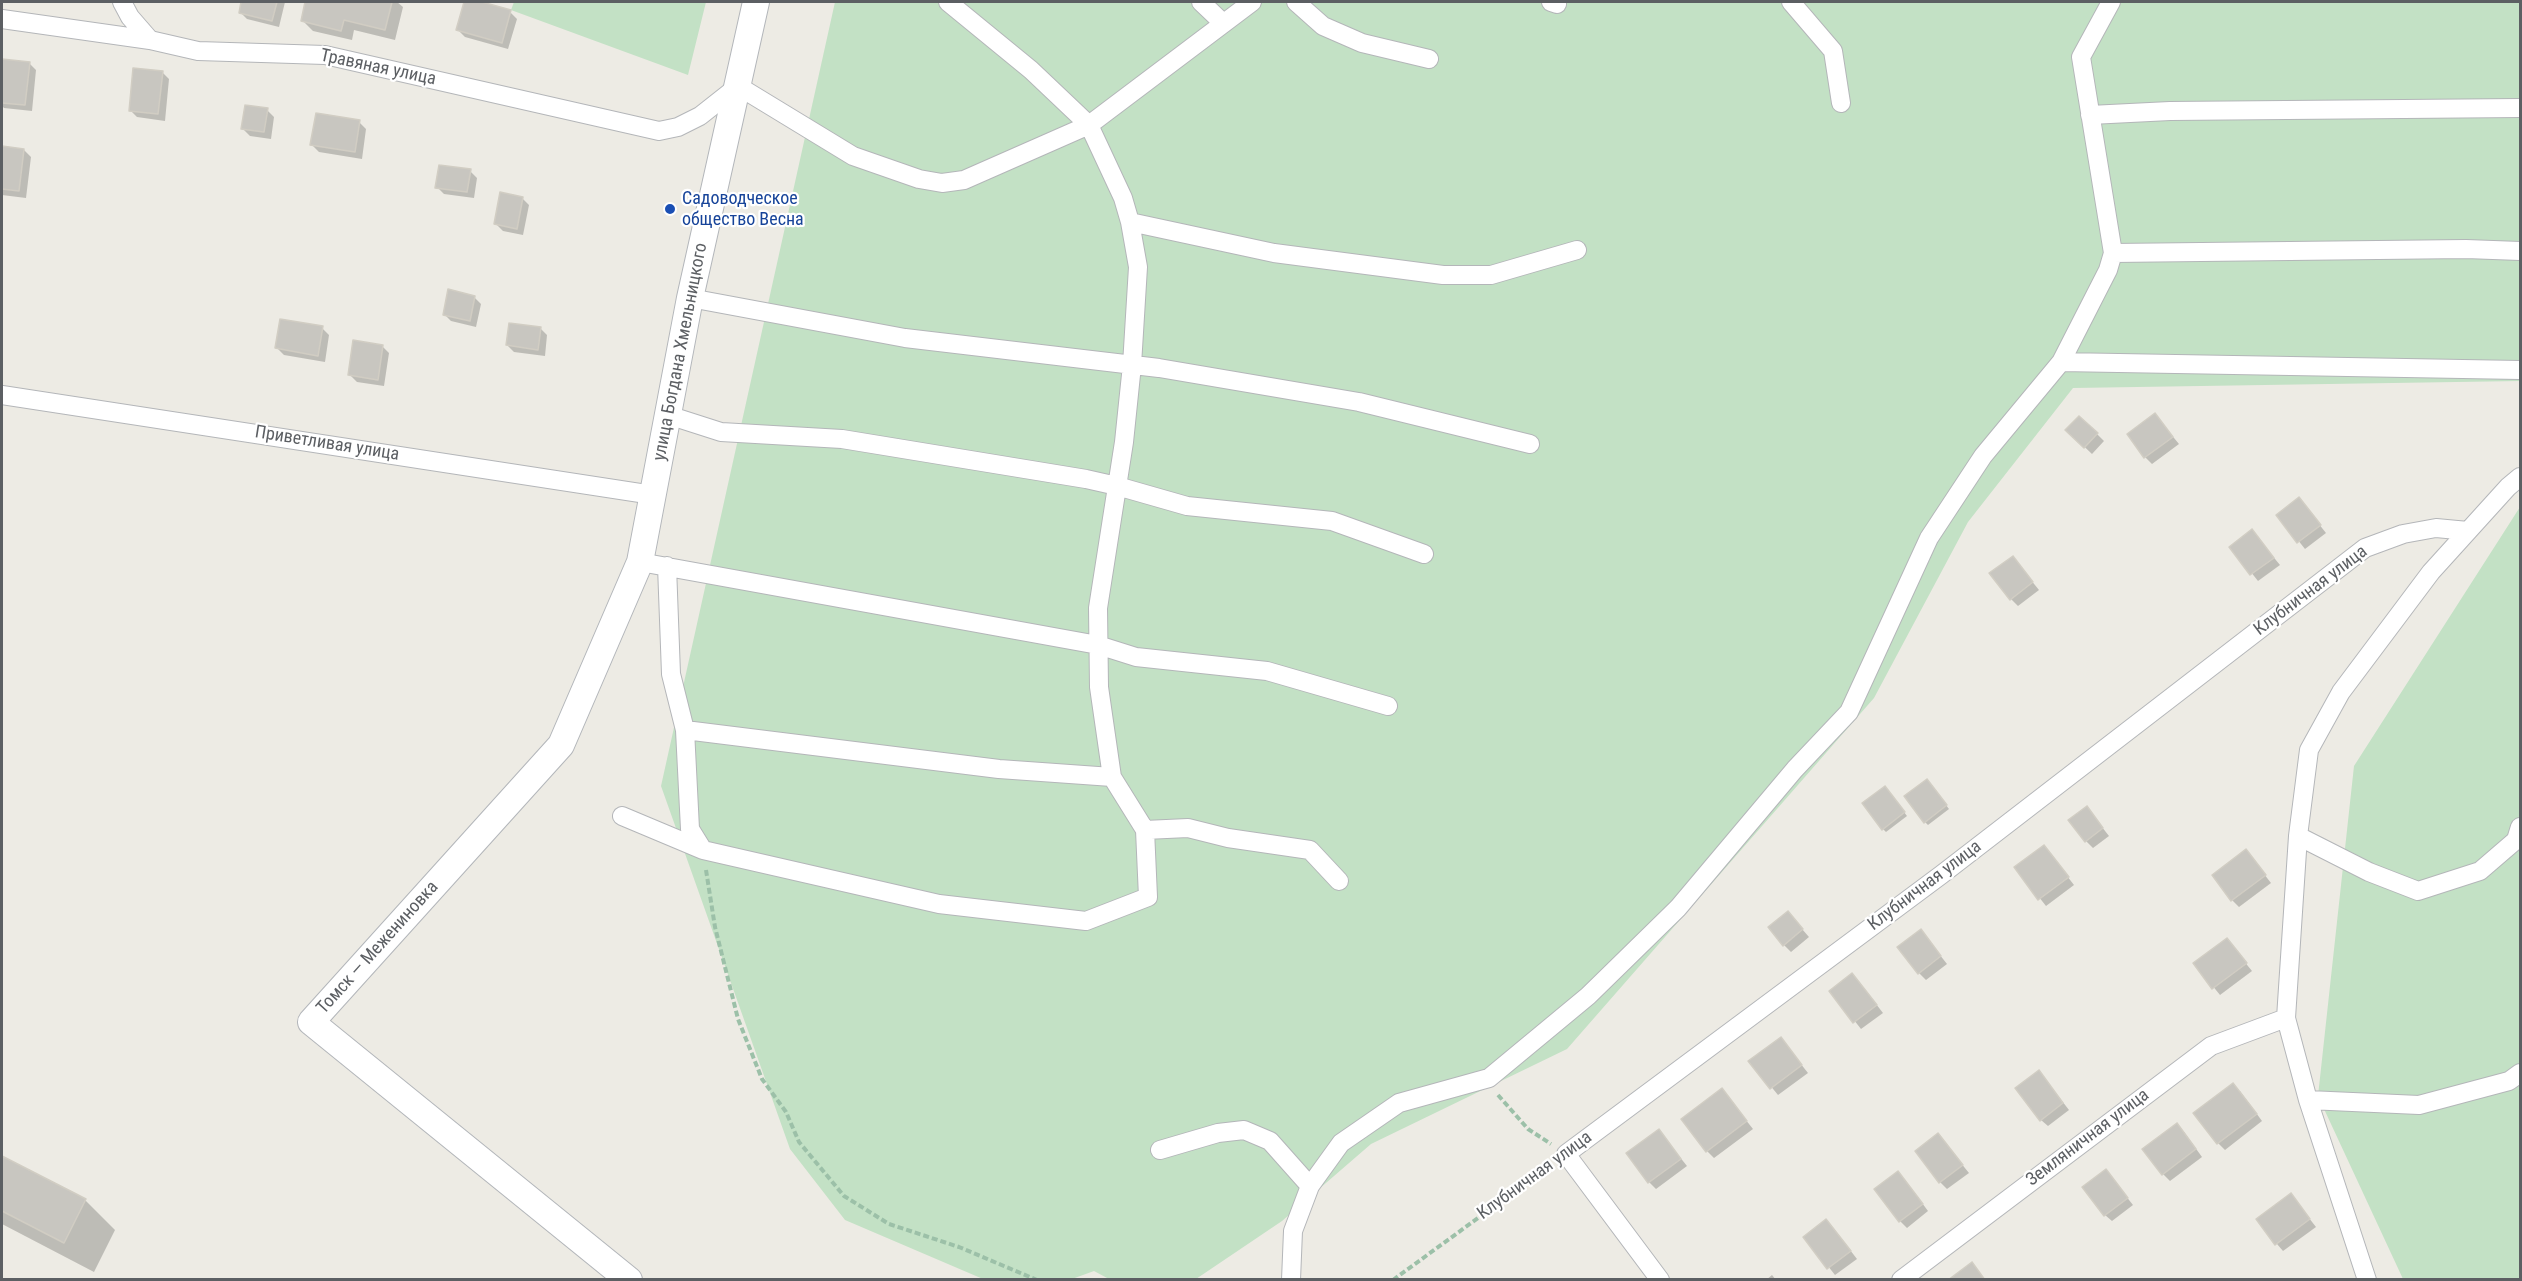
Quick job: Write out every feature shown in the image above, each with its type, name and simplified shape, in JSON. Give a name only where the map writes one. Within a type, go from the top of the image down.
[{"type":"street","points":[[122,2],[130,17],[150,40]]},
{"type":"street","name":"улица Богдана Хмельницкого","points":[[640,562],[690,298],[756,2]]},
{"type":"street","points":[[622,816],[703,850],[939,904],[1086,921],[1148,897],[1146,830],[1112,777],[1099,687],[1098,608],[1117,486],[1132,365],[1138,267],[1130,222],[1123,198],[1089,125],[1031,70],[948,2]]},
{"type":"street","points":[[1201,2],[1223,23]]},
{"type":"street","points":[[738,86],[853,156],[919,179],[942,183],[964,180],[1089,125],[1252,2]]},
{"type":"street","points":[[1296,2],[1323,26],[1342,35],[1362,43],[1429,59]]},
{"type":"street","points":[[1791,2],[1833,51],[1840,103]]},
{"type":"street","points":[[1291,1280],[1293,1231],[1310,1186],[1341,1143],[1399,1103],[1489,1078],[1588,996],[1678,908],[1795,769],[1849,712],[1929,537],[1983,456],[2061,362],[2108,270],[2113,253],[2081,57],[2111,2]]},
{"type":"street","name":"Травяная улица","points":[[2,20],[150,40],[198,51],[325,55],[659,131],[678,127],[700,116],[738,86]]},
{"type":"street","points":[[2090,115],[2170,111],[2520,108]]},
{"type":"street","points":[[1130,222],[1274,253],[1443,275],[1491,276],[1577,250]]},
{"type":"street","points":[[2113,253],[2466,249],[2520,251]]},
{"type":"street","points":[[690,298],[905,338],[1132,365],[1359,402],[1530,444]]},
{"type":"street","points":[[2061,362],[2520,370]]},
{"type":"street","name":"Приветливая улица","points":[[2,395],[653,495]]},
{"type":"street","points":[[668,415],[721,432],[842,439],[1117,486],[1187,506],[1332,521],[1424,554]]},
{"type":"street","points":[[2367,1280],[2308,1100],[2286,1018],[2298,836],[2309,750],[2341,692],[2431,572],[2508,487],[2520,477]]},
{"type":"street","name":"Клубничная улица","points":[[1566,1154],[1941,875],[2365,548],[2403,534],[2436,528],[2468,531]]},
{"type":"street","points":[[640,562],[1098,645],[1136,657],[1268,671],[1388,706]]},
{"type":"street","name":"Томск — Межениновка","points":[[629,1280],[311,1022],[561,745],[640,562]]},
{"type":"street","points":[[668,566],[671,674],[685,730],[690,829],[703,850]]},
{"type":"street","points":[[685,730],[999,769],[1112,777]]},
{"type":"street","points":[[2298,836],[2369,872],[2418,891],[2480,871],[2516,840],[2520,827]]},
{"type":"street","points":[[1146,830],[1188,828],[1228,838],[1310,850],[1339,881]]},
{"type":"street","name":"Земляничная улица","points":[[1901,1280],[2211,1046],[2286,1018]]},
{"type":"street","points":[[2308,1100],[2419,1105],[2509,1081],[2520,1073]]},
{"type":"street","points":[[1160,1150],[1218,1133],[1244,1130],[1270,1141],[1310,1186]]},
{"type":"street","points":[[1566,1154],[1660,1280]]},
{"type":"path","points":[[703,850],[715,927],[738,1019],[762,1079],[786,1112],[799,1142],[844,1196],[889,1224],[959,1247],[1037,1280]]},
{"type":"path","points":[[1489,1078],[1498,1096],[1528,1129],[1566,1154]]},
{"type":"path","name":"Клубничная улица","points":[[1393,1280],[1566,1154]]},
{"type":"green space","points":[[514,2],[706,2],[688,75],[511,10]]},
{"type":"green space","points":[[835,2],[2520,2],[2520,381],[2073,388],[1968,522],[1874,698],[1567,1049],[1371,1144],[1282,1221],[1196,1279],[1109,1279],[1094,1271],[1072,1279],[983,1279],[845,1220],[790,1149],[661,786]]},
{"type":"green space","points":[[2520,507],[2520,1279],[2403,1279],[2318,1096],[2354,766]]},
{"type":"building","points":[[241,2],[277,2],[272,21],[239,13]]},
{"type":"building","points":[[305,2],[392,2],[385,30],[344,20],[341,31],[301,21]]},
{"type":"building","points":[[464,2],[482,2],[511,10],[502,43],[456,30]]},
{"type":"building","points":[[2,59],[30,62],[25,105],[2,103]]},
{"type":"building","points":[[133,68],[163,71],[158,114],[129,111]]},
{"type":"building","points":[[245,105],[268,108],[264,132],[241,129]]},
{"type":"building","points":[[316,113],[360,120],[355,152],[310,145]]},
{"type":"building","points":[[2,146],[24,149],[19,191],[2,189]]},
{"type":"building","points":[[439,165],[471,169],[467,192],[435,188]]},
{"type":"building","points":[[500,192],[523,197],[517,229],[494,224]]},
{"type":"building","points":[[448,289],[475,296],[470,321],[443,315]]},
{"type":"building","points":[[280,319],[323,326],[318,356],[275,348]]},
{"type":"building","points":[[509,323],[541,327],[538,350],[506,345]]},
{"type":"building","points":[[353,340],[383,345],[378,380],[348,375]]},
{"type":"building","points":[[2155,413],[2173,437],[2144,458],[2127,434]]},
{"type":"building","points":[[2079,416],[2098,433],[2084,448],[2065,430]]},
{"type":"building","points":[[2299,497],[2321,525],[2297,543],[2276,515]]},
{"type":"building","points":[[2252,529],[2274,558],[2250,575],[2229,547]]},
{"type":"building","points":[[2013,556],[2033,582],[2010,600],[1989,573]]},
{"type":"building","points":[[1927,779],[1947,805],[1924,823],[1904,796]]},
{"type":"building","points":[[1885,786],[1905,812],[1882,830],[1862,803]]},
{"type":"building","points":[[2087,806],[2103,828],[2085,842],[2068,820]]},
{"type":"building","points":[[2044,845],[2069,877],[2038,900],[2014,867]]},
{"type":"building","points":[[2246,849],[2266,875],[2231,901],[2212,875]]},
{"type":"building","points":[[1788,911],[1803,929],[1783,946],[1768,927]]},
{"type":"building","points":[[1921,929],[1941,956],[1918,974],[1897,947]]},
{"type":"building","points":[[2227,938],[2247,963],[2212,989],[2193,963]]},
{"type":"building","points":[[1852,973],[1877,1005],[1853,1023],[1829,991]]},
{"type":"building","points":[[1781,1037],[1802,1065],[1770,1089],[1748,1061]]},
{"type":"building","points":[[2039,1070],[2063,1103],[2040,1121],[2015,1088]]},
{"type":"building","points":[[2233,1083],[2257,1114],[2217,1144],[2193,1113]]},
{"type":"building","points":[[1722,1088],[1747,1121],[1706,1152],[1681,1119]]},
{"type":"building","points":[[2177,1123],[2196,1149],[2162,1175],[2142,1149]]},
{"type":"building","points":[[1659,1129],[1681,1159],[1648,1183],[1626,1153]]},
{"type":"building","points":[[1938,1133],[1963,1165],[1939,1183],[1915,1151]]},
{"type":"building","points":[[2,1156],[86,1199],[64,1243],[2,1211]]},
{"type":"building","points":[[2106,1169],[2128,1198],[2104,1216],[2082,1187]]},
{"type":"building","points":[[1898,1171],[1923,1204],[1899,1222],[1874,1189]]},
{"type":"building","points":[[2291,1193],[2310,1219],[2275,1245],[2256,1219]]},
{"type":"building","points":[[1826,1219],[1851,1251],[1827,1269],[1803,1237]]},
{"type":"building","points":[[1972,1262],[1985,1280],[1948,1280]]},
{"type":"place","name":"Садоводческое общество Весна","points":[[670,209]]}]
